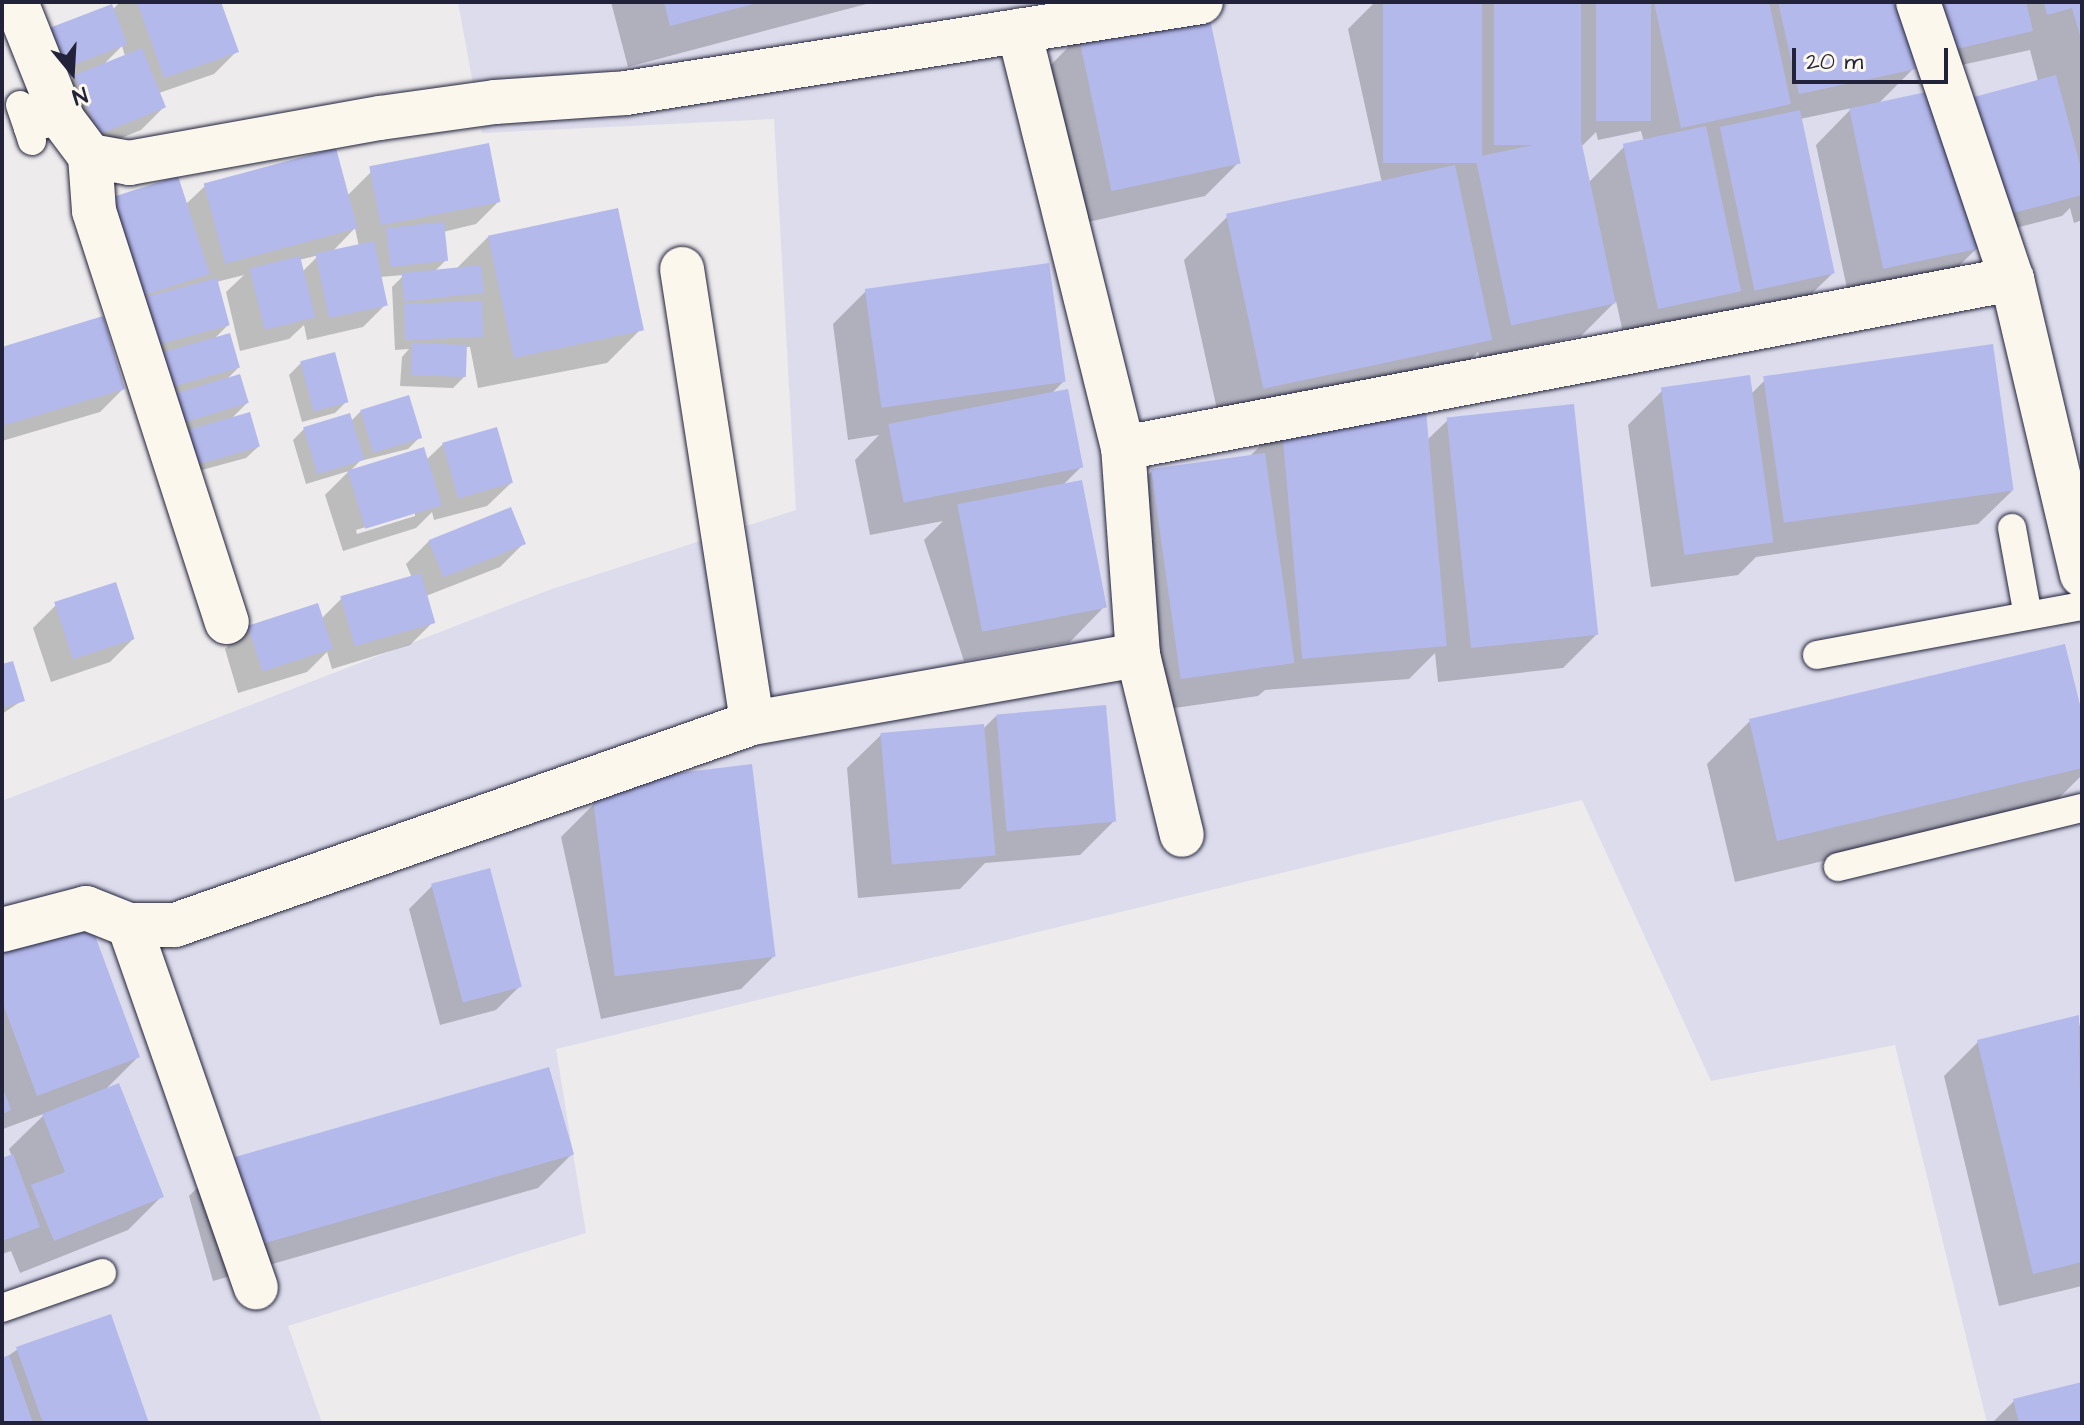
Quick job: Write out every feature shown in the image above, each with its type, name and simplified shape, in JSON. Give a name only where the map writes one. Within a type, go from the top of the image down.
[{"type":"street","points":[[16,2],[36,123],[90,156],[129,163],[380,118],[495,102],[626,93],[1201,2]]},
{"type":"street","points":[[1918,2],[2012,279],[2082,575]]},
{"type":"street","points":[[1019,31],[1123,448],[1138,655],[1182,835]]},
{"type":"street","points":[[90,156],[94,211],[227,622]]},
{"type":"street","points":[[682,269],[752,723]]},
{"type":"street","points":[[1123,448],[2012,279]]},
{"type":"street","points":[[2,930],[86,908],[129,925],[175,925],[752,723],[1138,655]]},
{"type":"street","points":[[129,925],[256,1287]]},
{"type":"lane","points":[[2012,528],[2028,616]]},
{"type":"lane","points":[[1817,655],[2082,606]]},
{"type":"lane","points":[[1838,867],[2082,808]]},
{"type":"lane","points":[[2,1308],[102,1273]]},
{"type":"shaded area","points":[[458,2],[2082,2],[2082,1423],[1987,1423],[1895,1045],[1711,1081],[1582,800],[556,1049],[586,1233],[288,1326],[322,1423],[2,1423],[2,801],[549,590],[796,510],[774,119],[482,133]]},
{"type":"building","points":[[137,2],[221,2],[239,52],[164,78]]},
{"type":"building","points":[[664,2],[757,2],[757,3],[670,26]]},
{"type":"building","points":[[1383,2],[1482,2],[1482,163],[1383,163]]},
{"type":"building","points":[[1494,2],[1581,2],[1581,145],[1494,145]]},
{"type":"building","points":[[1596,2],[1651,2],[1651,121],[1596,121]]},
{"type":"building","points":[[1654,2],[1769,2],[1791,104],[1681,128]]},
{"type":"building","points":[[1778,2],[1901,2],[1916,69],[1799,94]]},
{"type":"building","points":[[1937,2],[2026,2],[2033,31],[1948,51]]},
{"type":"building","points":[[2044,2],[2082,2],[2082,42],[2072,8],[2047,15]]},
{"type":"building","points":[[112,4],[127,44],[58,71],[43,31]]},
{"type":"building","points":[[1207,5],[1241,163],[1112,191],[1078,32]]},
{"type":"building","points":[[142,48],[166,107],[98,135],[74,75]]},
{"type":"building","points":[[2056,75],[2082,172],[2082,195],[2002,216],[1970,98]]},
{"type":"building","points":[[1945,88],[1979,248],[1883,269],[1849,108]]},
{"type":"building","points":[[1800,110],[1835,273],[1755,290],[1720,127]]},
{"type":"building","points":[[1706,126],[1741,291],[1658,309],[1623,144]]},
{"type":"building","points":[[1580,135],[1616,303],[1511,325],[1475,157]]},
{"type":"building","points":[[489,143],[500,202],[381,225],[369,166]]},
{"type":"building","points":[[336,148],[357,228],[225,264],[204,183]]},
{"type":"building","points":[[1455,165],[1492,340],[1263,389],[1226,214]]},
{"type":"building","points":[[178,176],[210,274],[139,297],[108,199]]},
{"type":"building","points":[[618,208],[644,330],[514,358],[488,236]]},
{"type":"building","points":[[444,222],[448,261],[390,267],[386,228]]},
{"type":"building","points":[[374,241],[388,306],[329,318],[315,253]]},
{"type":"building","points":[[300,256],[315,317],[265,330],[250,269]]},
{"type":"building","points":[[1049,263],[1066,382],[882,408],[865,289]]},
{"type":"building","points":[[481,265],[484,293],[404,301],[401,273]]},
{"type":"building","points":[[217,278],[230,325],[152,346],[140,299]]},
{"type":"building","points":[[482,301],[483,337],[405,340],[404,304]]},
{"type":"building","points":[[103,316],[125,389],[2,426],[2,347]]},
{"type":"building","points":[[230,333],[240,368],[167,389],[157,354]]},
{"type":"building","points":[[412,343],[467,345],[466,377],[411,375]]},
{"type":"building","points":[[1993,344],[2014,491],[1784,523],[1763,376]]},
{"type":"building","points":[[335,352],[348,402],[314,412],[300,361]]},
{"type":"building","points":[[240,374],[249,403],[185,422],[176,394]]},
{"type":"building","points":[[1750,375],[1774,542],[1684,555],[1661,388]]},
{"type":"building","points":[[1068,389],[1083,468],[904,502],[888,424]]},
{"type":"building","points":[[409,395],[422,438],[373,453],[360,410]]},
{"type":"building","points":[[1574,404],[1598,635],[1471,648],[1447,417]]},
{"type":"building","points":[[1426,410],[1447,646],[1302,659],[1282,423]]},
{"type":"building","points":[[250,412],[260,447],[188,467],[178,433]]},
{"type":"building","points":[[350,413],[364,460],[317,474],[303,427]]},
{"type":"building","points":[[497,427],[513,483],[458,498],[442,443]]},
{"type":"building","points":[[424,447],[442,505],[365,529],[347,470]]},
{"type":"building","points":[[1265,453],[1295,663],[1181,679],[1151,469]]},
{"type":"building","points":[[1082,480],[1107,608],[982,632],[957,504]]},
{"type":"building","points":[[511,507],[526,544],[443,577],[428,540]]},
{"type":"building","points":[[421,573],[435,623],[355,646],[340,596]]},
{"type":"building","points":[[116,582],[135,639],[73,659],[54,602]]},
{"type":"building","points":[[318,603],[333,649],[262,672],[248,626]]},
{"type":"building","points":[[2065,644],[2082,713],[2082,768],[1777,841],[1749,719]]},
{"type":"building","points":[[13,661],[25,701],[2,708],[2,664]]},
{"type":"building","points":[[1106,705],[1116,822],[1007,831],[996,715]]},
{"type":"building","points":[[984,724],[996,855],[892,865],[880,733]]},
{"type":"building","points":[[752,764],[776,957],[615,976],[591,784]]},
{"type":"building","points":[[490,868],[522,987],[463,1003],[431,884]]},
{"type":"building","points":[[65,929],[93,930],[140,1057],[37,1096],[2,1001],[2,953]]},
{"type":"building","points":[[2079,1015],[2082,1262],[2033,1274],[1977,1040]]},
{"type":"building","points":[[549,1067],[574,1154],[247,1248],[222,1161]]},
{"type":"building","points":[[119,1083],[164,1197],[54,1241],[31,1185],[65,1172],[42,1114]]},
{"type":"building","points":[[2,1086],[11,1110],[2,1114]]},
{"type":"building","points":[[13,1154],[40,1227],[2,1241],[2,1158]]},
{"type":"building","points":[[111,1314],[149,1423],[43,1423],[16,1347]]},
{"type":"building","points":[[9,1355],[33,1423],[2,1423],[2,1358]]},
{"type":"building","points":[[2082,1382],[2082,1423],[2019,1423],[2013,1399]]}]
